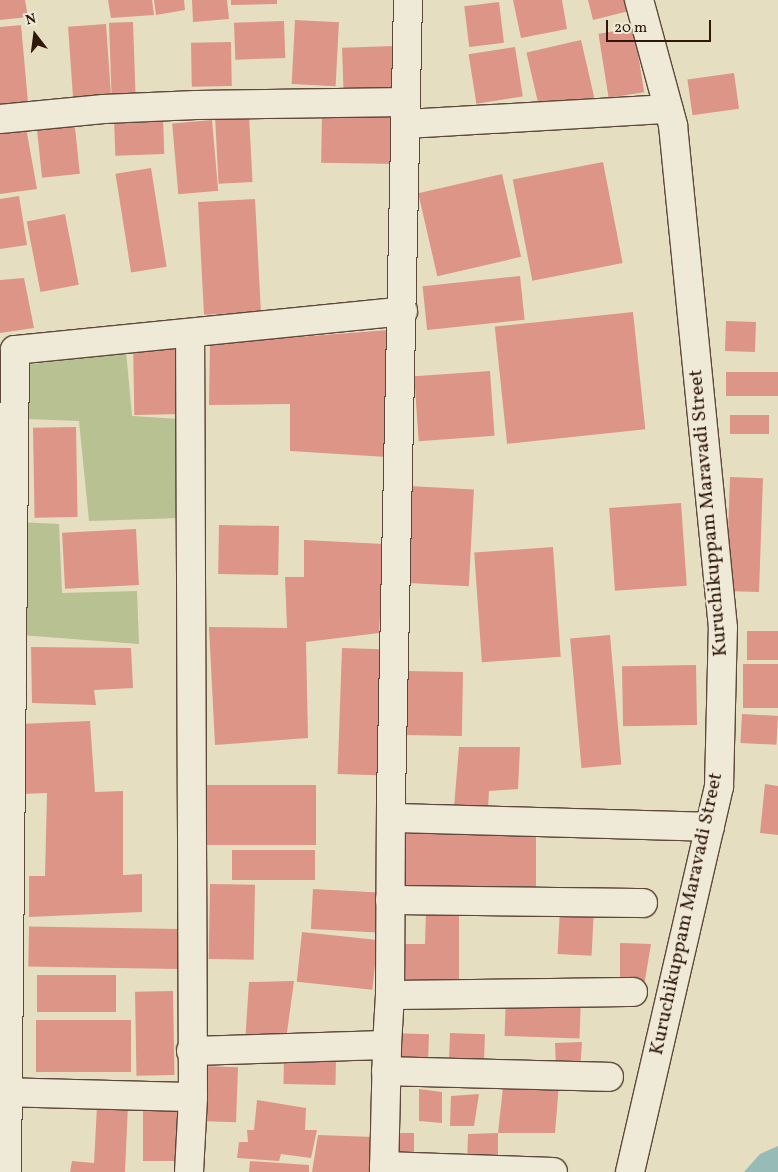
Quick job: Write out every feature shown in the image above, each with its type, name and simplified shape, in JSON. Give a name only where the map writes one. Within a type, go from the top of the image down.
[{"type":"street","points":[[408,0],[390,900],[390,995],[386,1058],[384,1169],[553,1172]]},
{"type":"street","name":"Kuruchikuppam Maravadi Street","points":[[630,1172],[719,787],[723,628],[673,125],[639,0]]},
{"type":"street","points":[[0,119],[104,109],[186,105],[406,113],[669,109]]},
{"type":"street","points":[[7,1172],[4,1092],[8,353],[403,311]]},
{"type":"street","points":[[189,1172],[193,1096],[191,1051],[190,333]]},
{"type":"street","points":[[392,818],[710,827]]},
{"type":"street","points":[[390,900],[643,903]]},
{"type":"street","points":[[390,995],[633,992]]},
{"type":"street","points":[[191,1051],[386,1058],[609,1077]]},
{"type":"street","points":[[4,1092],[193,1096]]},
{"type":"green space","points":[[126,351],[132,416],[180,419],[180,518],[89,521],[79,421],[27,419],[26,365]]},
{"type":"green space","points":[[18,522],[59,524],[62,593],[137,591],[139,644],[20,635]]},
{"type":"water","points":[[778,1146],[778,1172],[744,1172],[760,1154]]},
{"type":"building","points":[[0,0],[25,0],[28,17],[0,20]]},
{"type":"building","points":[[108,0],[152,0],[154,15],[111,18]]},
{"type":"building","points":[[154,0],[184,0],[185,10],[156,15]]},
{"type":"building","points":[[192,0],[227,0],[229,19],[193,22]]},
{"type":"building","points":[[231,0],[277,0],[277,4],[231,5]]},
{"type":"building","points":[[513,0],[562,0],[567,29],[521,38]]},
{"type":"building","points":[[588,0],[634,0],[637,9],[593,20]]},
{"type":"building","points":[[499,2],[504,43],[469,47],[464,6]]},
{"type":"building","points":[[295,20],[339,22],[336,86],[292,84]]},
{"type":"building","points":[[284,21],[285,58],[235,60],[234,23]]},
{"type":"building","points":[[133,22],[136,96],[112,97],[109,23]]},
{"type":"building","points":[[106,24],[111,95],[73,97],[68,27]]},
{"type":"building","points":[[21,25],[28,102],[0,105],[0,27]]},
{"type":"building","points":[[634,28],[644,92],[609,98],[598,34]]},
{"type":"building","points":[[581,40],[594,97],[540,110],[526,53]]},
{"type":"building","points":[[231,42],[232,86],[192,87],[191,43]]},
{"type":"building","points":[[394,46],[396,100],[344,102],[342,48]]},
{"type":"building","points":[[515,47],[523,96],[476,104],[469,54]]},
{"type":"building","points":[[734,73],[739,109],[692,115],[687,80]]},
{"type":"building","points":[[322,112],[397,113],[396,164],[321,163]]},
{"type":"building","points":[[249,115],[253,182],[219,184],[215,117]]},
{"type":"building","points":[[163,117],[164,154],[115,156],[114,119]]},
{"type":"building","points":[[74,118],[80,174],[42,178],[36,122]]},
{"type":"building","points":[[212,120],[218,191],[178,194],[172,123]]},
{"type":"building","points":[[25,122],[37,189],[0,194],[0,126]]},
{"type":"building","points":[[603,162],[623,263],[532,281],[513,180]]},
{"type":"building","points":[[151,168],[167,267],[131,272],[115,174]]},
{"type":"building","points":[[502,174],[521,257],[437,276],[418,193]]},
{"type":"building","points":[[19,196],[27,245],[0,249],[0,199]]},
{"type":"building","points":[[255,199],[261,312],[204,315],[198,202]]},
{"type":"building","points":[[65,214],[79,285],[40,292],[27,221]]},
{"type":"building","points":[[520,276],[525,320],[427,330],[423,286]]},
{"type":"building","points":[[24,278],[34,328],[0,333],[0,280]]},
{"type":"building","points":[[633,312],[645,429],[507,444],[495,327]]},
{"type":"building","points":[[726,321],[756,322],[755,352],[725,351]]},
{"type":"building","points":[[388,330],[387,457],[290,451],[290,404],[209,405],[210,344]]},
{"type":"building","points":[[184,339],[185,414],[134,415],[133,340]]},
{"type":"building","points":[[490,371],[495,436],[419,441],[414,376]]},
{"type":"building","points":[[726,372],[778,372],[778,396],[726,396]]},
{"type":"building","points":[[730,415],[769,415],[769,434],[730,434]]},
{"type":"building","points":[[76,427],[78,517],[35,518],[33,428]]},
{"type":"building","points":[[730,477],[763,478],[759,592],[726,591]]},
{"type":"building","points":[[409,486],[474,489],[469,586],[404,583]]},
{"type":"building","points":[[681,503],[687,586],[615,591],[609,508]]},
{"type":"building","points":[[219,525],[279,526],[278,575],[218,574]]},
{"type":"building","points":[[136,529],[139,585],[65,589],[62,533]]},
{"type":"building","points":[[304,540],[384,544],[379,633],[306,642],[308,738],[215,745],[209,627],[287,628],[285,577],[304,577]]},
{"type":"building","points":[[553,547],[561,657],[482,662],[474,553]]},
{"type":"building","points":[[747,631],[778,631],[778,660],[747,660]]},
{"type":"building","points":[[610,635],[621,765],[581,768],[570,638]]},
{"type":"building","points":[[31,647],[131,648],[133,688],[94,690],[96,705],[32,703]]},
{"type":"building","points":[[342,648],[388,650],[384,776],[338,774]]},
{"type":"building","points":[[743,664],[778,664],[778,708],[743,708]]},
{"type":"building","points":[[696,665],[697,725],[623,726],[622,666]]},
{"type":"building","points":[[405,671],[463,672],[462,736],[404,735]]},
{"type":"building","points":[[742,714],[778,716],[776,745],[740,743]]},
{"type":"building","points":[[90,721],[95,792],[123,791],[123,875],[142,874],[142,912],[29,917],[29,876],[45,876],[47,793],[21,794],[19,724]]},
{"type":"building","points":[[459,747],[520,747],[518,789],[489,791],[488,809],[454,807]]},
{"type":"building","points":[[765,784],[778,786],[778,835],[760,833]]},
{"type":"building","points":[[201,785],[316,785],[316,845],[201,845]]},
{"type":"building","points":[[403,834],[536,834],[536,894],[403,894]]},
{"type":"building","points":[[232,850],[315,850],[315,880],[232,880]]},
{"type":"building","points":[[210,884],[255,885],[254,960],[209,959]]},
{"type":"building","points":[[313,889],[379,892],[377,932],[311,929]]},
{"type":"building","points":[[560,908],[594,910],[592,956],[558,954]]},
{"type":"building","points":[[459,909],[459,989],[396,989],[393,944],[425,944],[426,910]]},
{"type":"building","points":[[29,926],[179,929],[178,969],[28,966]]},
{"type":"building","points":[[302,932],[378,940],[372,990],[297,982]]},
{"type":"building","points":[[620,943],[651,944],[644,986],[620,987]]},
{"type":"building","points":[[37,975],[116,975],[116,1012],[37,1012]]},
{"type":"building","points":[[294,981],[286,1040],[245,1043],[249,982]]},
{"type":"building","points":[[173,991],[174,1075],[136,1076],[135,992]]},
{"type":"building","points":[[506,995],[581,998],[580,1039],[505,1036]]},
{"type":"building","points":[[36,1020],[131,1020],[131,1072],[36,1072]]},
{"type":"building","points":[[392,1033],[429,1034],[428,1066],[391,1065]]},
{"type":"building","points":[[450,1033],[485,1034],[484,1069],[449,1068]]},
{"type":"building","points":[[582,1042],[580,1072],[556,1070],[555,1043]]},
{"type":"building","points":[[284,1056],[336,1057],[336,1085],[284,1084]]},
{"type":"building","points":[[200,1066],[238,1067],[236,1122],[198,1121]]},
{"type":"building","points":[[559,1084],[555,1133],[498,1133],[503,1087]]},
{"type":"building","points":[[419,1089],[442,1092],[442,1123],[419,1121]]},
{"type":"building","points":[[479,1094],[474,1126],[450,1126],[451,1096]]},
{"type":"building","points":[[257,1100],[306,1108],[305,1130],[317,1130],[311,1158],[281,1154],[279,1161],[237,1158],[239,1142],[248,1142],[247,1130],[254,1130]]},
{"type":"building","points":[[128,1105],[125,1172],[70,1172],[72,1161],[94,1163],[97,1106]]},
{"type":"building","points":[[143,1108],[187,1108],[187,1161],[143,1161]]},
{"type":"building","points":[[389,1133],[414,1133],[414,1162],[389,1162]]},
{"type":"building","points":[[498,1133],[498,1166],[467,1165],[468,1134]]},
{"type":"building","points":[[318,1135],[374,1137],[369,1172],[312,1172]]},
{"type":"building","points":[[250,1161],[309,1165],[309,1172],[249,1172]]}]
